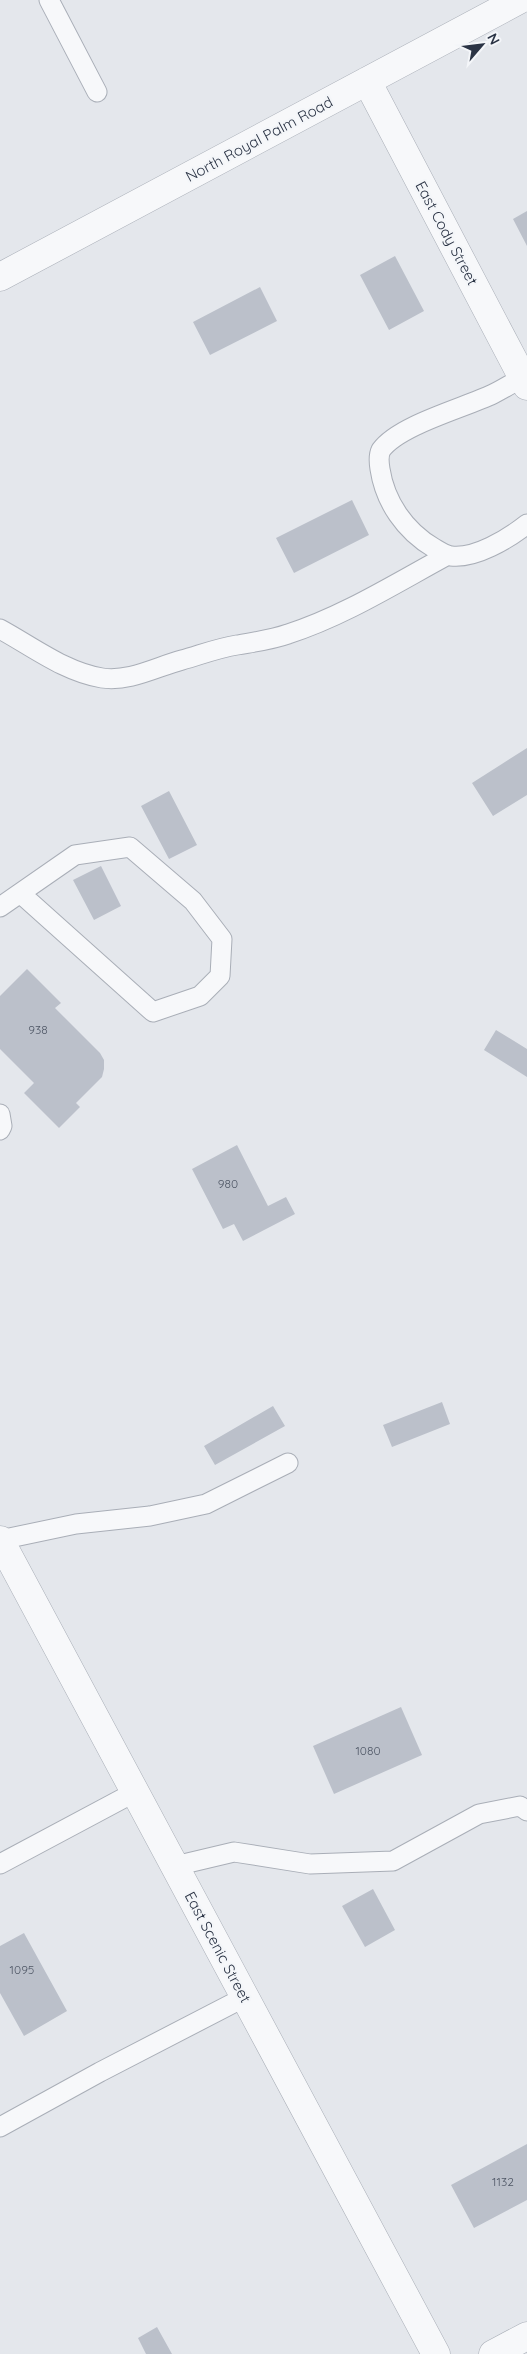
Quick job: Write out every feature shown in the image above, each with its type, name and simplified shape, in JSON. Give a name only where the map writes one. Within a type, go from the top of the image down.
[{"type":"street","name":"North Royal Palm Road","points":[[0,277],[519,0]]},
{"type":"street","name":"East Cody Street","points":[[367,81],[525,382]]},
{"type":"street","name":"East Scenic Street","points":[[0,1540],[436,2354]]},
{"type":"street","points":[[494,2354],[527,2336]]},
{"type":"lane","points":[[49,0],[97,92]]},
{"type":"lane","points":[[448,556],[413,534],[401,520],[388,497],[381,478],[380,452],[391,441],[419,424],[525,382]]},
{"type":"lane","points":[[0,630],[69,669],[104,678],[134,676],[218,649],[256,643],[290,634],[347,608],[448,556],[458,556],[479,551],[527,524]]},
{"type":"lane","points":[[0,907],[20,893],[75,855],[130,847],[193,901],[222,939],[220,976],[200,996],[153,1012],[20,893]]},
{"type":"lane","points":[[0,1114],[2,1126],[0,1130]]},
{"type":"lane","points":[[0,1540],[76,1524],[150,1516],[206,1504],[288,1463]]},
{"type":"lane","points":[[0,1864],[135,1792]]},
{"type":"lane","points":[[175,1866],[234,1852],[310,1864],[393,1861],[479,1814],[520,1806],[527,1811]]},
{"type":"lane","points":[[0,2126],[245,1997]]},
{"type":"building","points":[[527,211],[527,246],[513,219]]},
{"type":"building","points":[[395,256],[424,311],[389,330],[360,275]]},
{"type":"building","points":[[260,287],[277,321],[210,355],[193,322]]},
{"type":"building","points":[[352,500],[369,535],[294,573],[276,538]]},
{"type":"building","points":[[527,748],[527,795],[493,816],[472,783]]},
{"type":"building","points":[[169,791],[197,845],[169,859],[141,806]]},
{"type":"building","points":[[101,866],[121,906],[94,920],[73,880]]},
{"type":"building","points":[[27,969],[61,1003],[55,1008],[100,1053],[104,1060],[102,1077],[76,1103],[80,1107],[59,1128],[24,1093],[34,1083],[0,1049],[0,996]]},
{"type":"building","points":[[496,1030],[527,1049],[527,1077],[484,1050]]},
{"type":"building","points":[[237,1145],[268,1206],[286,1197],[295,1214],[243,1241],[234,1224],[223,1229],[192,1169]]},
{"type":"building","points":[[442,1402],[450,1424],[392,1447],[383,1425]]},
{"type":"building","points":[[273,1406],[285,1426],[215,1465],[204,1446]]},
{"type":"building","points":[[401,1707],[422,1755],[334,1794],[313,1746]]},
{"type":"building","points":[[373,1889],[395,1930],[365,1947],[342,1906]]},
{"type":"building","points":[[24,1933],[67,2011],[24,2036],[0,1993],[0,1946]]},
{"type":"building","points":[[527,2144],[527,2200],[474,2228],[451,2185]]},
{"type":"building","points":[[157,2327],[172,2354],[146,2354],[138,2338]]}]
